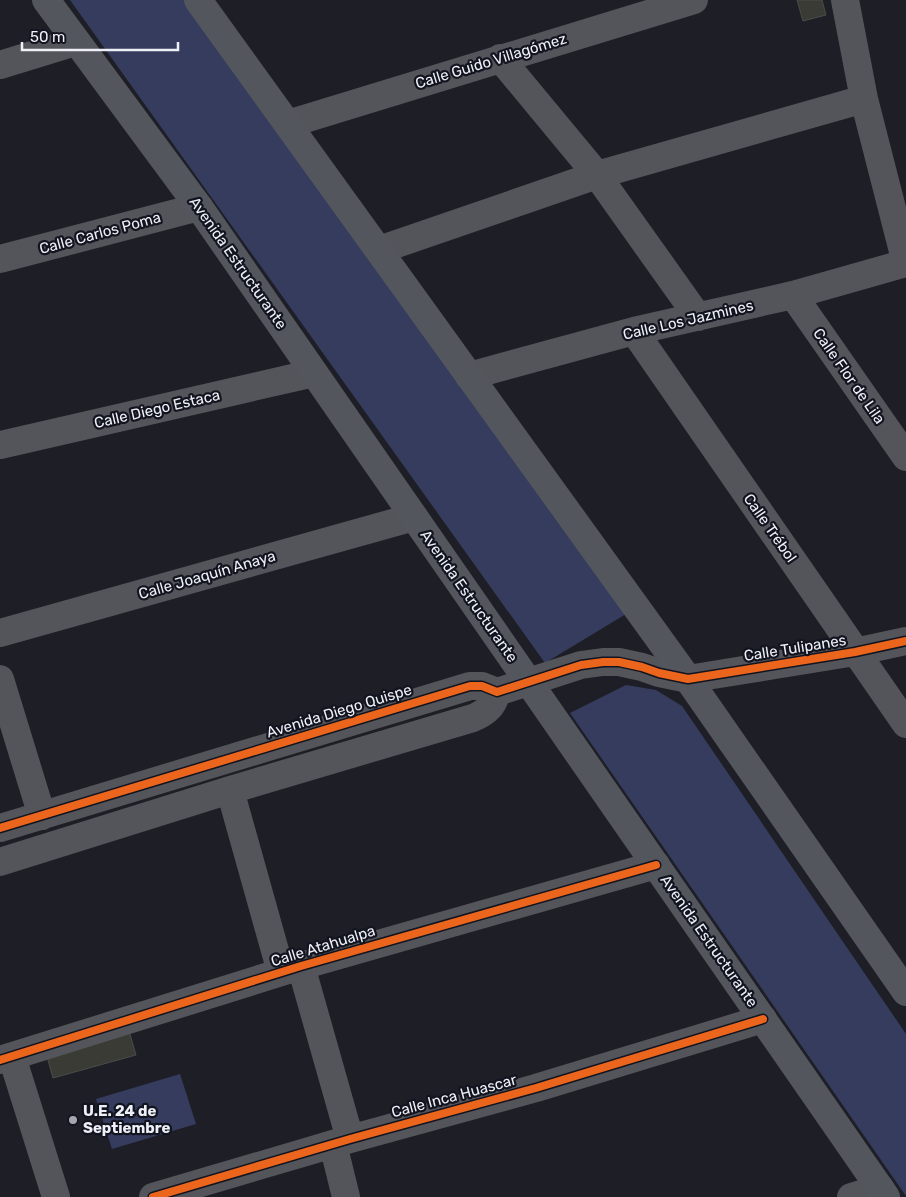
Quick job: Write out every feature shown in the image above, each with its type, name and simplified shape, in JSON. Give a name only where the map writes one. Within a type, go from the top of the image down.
[{"type":"main road","name":"Avenida Estructurante","points":[[46,0],[75,42],[199,207],[883,1193]]},
{"type":"main road","points":[[198,0],[688,678],[906,992]]},
{"type":"street","points":[[845,0],[864,99],[906,263]]},
{"type":"street","name":"Calle Guido Villagómez","points":[[288,124],[682,2]]},
{"type":"street","points":[[0,65],[75,42]]},
{"type":"street","points":[[500,58],[597,175],[698,317]]},
{"type":"street","points":[[378,250],[597,175],[864,99]]},
{"type":"street","name":"Calle Carlos Poma","points":[[0,259],[199,207]]},
{"type":"street","name":"Calle Los Jazmines","points":[[469,376],[634,331],[793,295],[906,263]]},
{"type":"street","name":"Calle Flor de Lila","points":[[793,295],[906,457]]},
{"type":"street","name":"Calle Trébol","points":[[634,331],[906,724]]},
{"type":"street","name":"Calle Diego Estaca","points":[[0,444],[314,373]]},
{"type":"street","name":"Calle Joaquín Anaya","points":[[0,633],[414,516]]},
{"type":"street","name":"Calle Tulipanes","points":[[688,678],[855,652],[906,641]]},
{"type":"street","points":[[0,862],[230,790],[473,718],[485,713],[491,707],[497,692],[581,665],[619,662],[659,673],[688,678]]},
{"type":"street","points":[[0,679],[42,816]]},
{"type":"street","name":"Avenida Diego Quispe","points":[[0,828],[459,689],[482,686],[497,692]]},
{"type":"street","points":[[230,790],[291,969],[341,1141],[346,1197]]},
{"type":"street","name":"Calle Atahualpa","points":[[6,1058],[291,969],[656,865]]},
{"type":"street","name":"Calle Inca Huascar","points":[[153,1197],[341,1141],[536,1088],[762,1019]]},
{"type":"street","points":[[6,1058],[56,1197]]},
{"type":"street","points":[[851,1197],[883,1193]]},
{"type":"shaded area","points":[[70,0],[185,0],[626,614],[545,663]]},
{"type":"shaded area","points":[[626,685],[656,690],[682,706],[906,1034],[906,1196],[570,713]]},
{"type":"shaded area","points":[[180,1074],[196,1124],[112,1149],[96,1099]]},
{"type":"building","points":[[797,0],[822,0],[826,15],[803,21]]},
{"type":"building","points":[[129,1031],[136,1055],[53,1078],[46,1053]]},
{"type":"cycle path","points":[[0,828],[470,686],[482,686],[497,692],[581,665],[603,662],[619,662],[688,679],[855,652],[906,641]]},
{"type":"cycle path","points":[[0,1060],[301,966],[656,865]]},
{"type":"cycle path","points":[[153,1197],[350,1139],[536,1088],[763,1019]]},
{"type":"place","name":"U.E. 24 de Septiembre","points":[[73,1120]]}]
